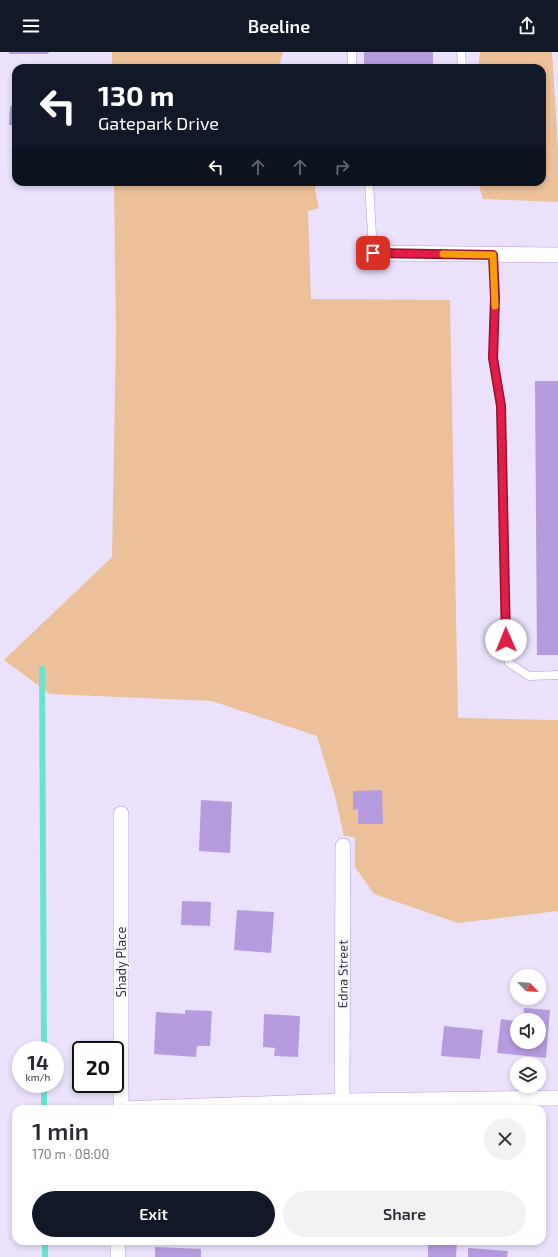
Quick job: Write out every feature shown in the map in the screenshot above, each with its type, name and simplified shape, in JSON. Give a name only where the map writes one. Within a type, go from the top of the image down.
[{"type":"street","points":[[373,253],[558,255]]},
{"type":"street","name":"Shady Place","points":[[121,814],[121,1105]]},
{"type":"street","name":"Edna Street","points":[[342,1101],[343,846]]},
{"type":"street","points":[[232,1105],[342,1101],[558,1098]]},
{"type":"street","points":[[118,1245],[118,1257]]},
{"type":"lane","points":[[352,52],[352,64]]},
{"type":"lane","points":[[461,52],[462,64]]},
{"type":"lane","points":[[369,186],[373,253]]},
{"type":"lane","points":[[493,255],[495,298],[493,358],[501,406],[506,640],[509,663],[529,676],[558,676]]},
{"type":"shaded area","points":[[112,52],[283,52],[280,62],[281,64],[112,64]]},
{"type":"shaded area","points":[[480,52],[552,52],[558,149],[558,202],[483,199],[479,186],[546,186],[546,64],[478,64]]},
{"type":"shaded area","points":[[114,186],[315,186],[319,208],[308,211],[311,299],[450,300],[458,718],[558,720],[558,911],[458,923],[374,894],[355,867],[355,837],[344,836],[335,796],[317,736],[212,701],[50,694],[4,660],[112,557],[116,336]]},
{"type":"building","points":[[9,52],[49,52],[48,54],[9,54]]},
{"type":"building","points":[[364,52],[433,52],[433,64],[364,64]]},
{"type":"building","points":[[10,106],[12,106],[12,125],[9,125]]},
{"type":"building","points":[[535,381],[558,381],[558,655],[537,655]]},
{"type":"building","points":[[382,790],[383,824],[358,824],[358,809],[353,810],[353,791]]},
{"type":"building","points":[[201,800],[232,802],[230,853],[199,851]]},
{"type":"building","points":[[182,901],[211,902],[210,926],[181,925]]},
{"type":"building","points":[[237,910],[274,912],[271,953],[234,950]]},
{"type":"building","points":[[524,1008],[550,1010],[546,1058],[497,1053],[501,1019],[510,1020],[510,1049],[546,1049],[546,1013],[524,1013]]},
{"type":"building","points":[[185,1010],[212,1011],[210,1046],[197,1046],[196,1057],[154,1054],[156,1012],[185,1014]]},
{"type":"building","points":[[264,1014],[300,1016],[298,1057],[274,1056],[275,1048],[263,1047]]},
{"type":"building","points":[[444,1026],[483,1030],[480,1059],[441,1056]]},
{"type":"building","points":[[428,1245],[457,1245],[456,1257],[428,1257]]},
{"type":"building","points":[[155,1247],[201,1249],[201,1257],[155,1257]]},
{"type":"building","points":[[468,1248],[508,1251],[507,1257],[468,1257]]},
{"type":"waterway","points":[[42,669],[44,1041]]},
{"type":"waterway","points":[[44,1093],[44,1105]]},
{"type":"waterway","points":[[45,1245],[45,1257]]},
{"type":"slow traffic","points":[[443,254],[493,255],[495,306]]},
{"type":"route","points":[[373,253],[493,255],[495,298],[493,358],[501,406],[506,640]]}]
